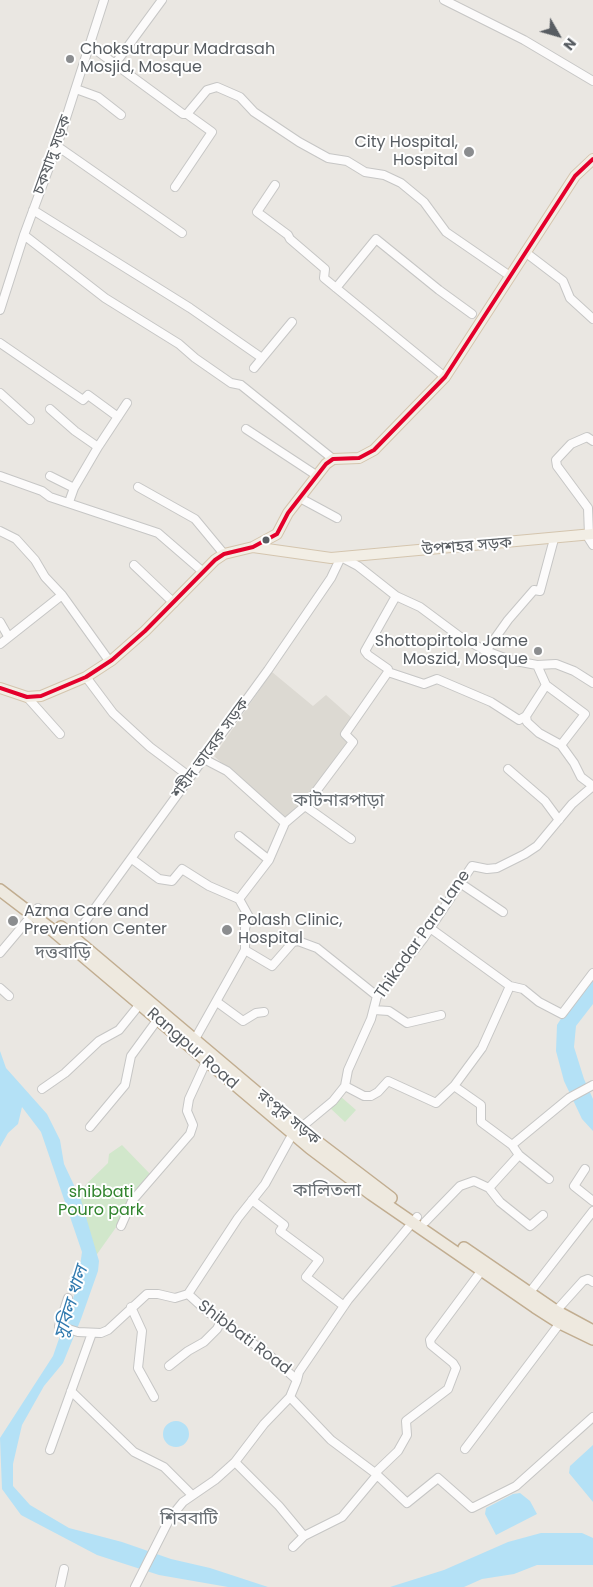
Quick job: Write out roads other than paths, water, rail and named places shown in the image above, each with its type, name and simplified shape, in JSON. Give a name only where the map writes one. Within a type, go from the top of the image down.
[{"type":"highway","name":"রংপুর সড়ক","points":[[0,881],[195,1039],[296,1131],[482,1270],[560,1324],[593,1340]]},
{"type":"highway","name":"রংপুর সড়ক","points":[[0,890],[35,911]]},
{"type":"highway","name":"Rangpur Road","points":[[71,940],[206,1062],[296,1131]]},
{"type":"highway","name":"রংপুর সড়ক","points":[[418,1221],[530,1292],[556,1311],[593,1331]]},
{"type":"main road","points":[[278,551],[273,545],[277,534],[316,475],[333,459],[359,458],[374,450],[445,377],[575,176],[593,159]]},
{"type":"main road","points":[[1,686],[27,697],[41,696],[86,677],[110,662],[174,603],[202,571],[224,554],[253,547],[277,534]]},
{"type":"main road","name":"উপশহর সড়ক","points":[[253,547],[330,558],[590,537]]},
{"type":"street","name":"চকযাদু সড়ক","points":[[0,310],[3,287],[57,146],[104,0]]},
{"type":"street","points":[[115,64],[162,0]]},
{"type":"street","points":[[444,0],[524,40],[593,81]]},
{"type":"street","points":[[89,45],[178,111],[188,114],[212,132],[175,187]]},
{"type":"street","points":[[188,114],[207,90],[216,87],[240,96],[254,112],[299,142],[328,158],[347,161],[365,172],[384,175],[401,183],[424,202],[446,232],[510,276]]},
{"type":"street","points":[[76,89],[98,97],[121,115]]},
{"type":"street","points":[[57,146],[182,233]]},
{"type":"street","points":[[275,185],[257,212],[288,235],[290,239],[325,270],[324,278],[445,377]]},
{"type":"street","points":[[33,210],[190,308],[262,358]]},
{"type":"street","points":[[24,236],[105,298],[179,344],[195,358],[231,383],[241,385],[333,459]]},
{"type":"street","points":[[336,288],[376,239],[472,314]]},
{"type":"street","points":[[525,252],[563,281],[570,298],[593,319]]},
{"type":"street","points":[[254,368],[292,322]]},
{"type":"street","points":[[0,343],[83,400],[88,395],[118,417]]},
{"type":"street","points":[[0,393],[30,420]]},
{"type":"street","points":[[69,502],[74,488],[98,446],[128,403]]},
{"type":"street","points":[[50,409],[75,431],[98,446]]},
{"type":"street","points":[[246,429],[316,475]]},
{"type":"street","points":[[590,537],[588,508],[557,466],[556,460],[571,444],[587,437],[593,441]]},
{"type":"street","points":[[0,476],[158,533],[202,571]]},
{"type":"street","points":[[50,476],[74,488]]},
{"type":"street","points":[[138,487],[195,519],[224,554]]},
{"type":"street","points":[[300,498],[337,518]]},
{"type":"street","points":[[0,531],[16,538],[40,567],[45,577],[62,595],[110,662]]},
{"type":"street","points":[[486,651],[508,620],[534,590],[540,591],[554,539]]},
{"type":"street","points":[[341,557],[358,566],[396,596],[420,607],[459,636],[486,651],[510,660],[537,665],[556,664],[574,671],[593,683]]},
{"type":"street","name":"শহীদ তারেক সড়ক","points":[[71,940],[204,759],[331,578],[341,557]]},
{"type":"street","points":[[134,565],[174,603]]},
{"type":"street","points":[[0,644],[62,595]]},
{"type":"street","points":[[388,672],[388,668],[365,651],[396,596]]},
{"type":"street","points":[[0,622],[8,636]]},
{"type":"street","points":[[537,665],[546,685],[585,714],[561,745]]},
{"type":"street","points":[[388,672],[424,684],[437,680],[491,702],[519,720],[526,716],[546,685]]},
{"type":"street","points":[[239,899],[269,860],[286,824],[305,806],[353,742],[345,734],[388,672]]},
{"type":"street","points":[[86,677],[113,713],[150,747],[190,777]]},
{"type":"street","points":[[27,697],[60,734]]},
{"type":"street","points":[[508,769],[545,801],[559,820],[572,804],[593,786],[581,777],[561,745],[531,726],[526,716]]},
{"type":"street","points":[[204,759],[227,771],[286,824]]},
{"type":"street","points":[[305,806],[351,839]]},
{"type":"street","name":"Thikadar Para Lane","points":[[296,1131],[310,1122],[345,1086],[348,1070],[361,1044],[374,1010],[377,996],[430,928],[472,866],[487,869],[514,861],[537,846],[559,820]]},
{"type":"street","points":[[239,836],[269,860]]},
{"type":"street","points":[[132,859],[159,879],[172,881],[182,869],[209,886],[239,899],[249,916],[245,928],[245,950],[195,1039]]},
{"type":"street","points":[[460,883],[503,912]]},
{"type":"street","points":[[0,953],[35,911]]},
{"type":"street","points":[[430,928],[510,986],[523,989],[539,1002],[562,1014],[593,973]]},
{"type":"street","points":[[245,950],[272,966],[293,942],[298,941],[317,948],[377,996]]},
{"type":"street","points":[[345,1086],[364,1096],[371,1096],[378,1092],[388,1080],[436,1103],[454,1086],[482,1048],[510,986]]},
{"type":"street","points":[[0,988],[9,996]]},
{"type":"street","points":[[217,1002],[243,1021],[256,1012],[264,1012]]},
{"type":"street","points":[[42,1089],[65,1073],[99,1041],[119,1030],[140,1004]]},
{"type":"street","points":[[374,1010],[388,1011],[407,1023],[441,1015]]},
{"type":"street","points":[[90,1127],[125,1085],[132,1056],[158,1019]]},
{"type":"street","points":[[121,1226],[132,1201],[190,1134],[193,1125],[187,1111],[189,1099],[206,1062]]},
{"type":"street","points":[[512,1145],[569,1098],[592,1085]]},
{"type":"street","points":[[454,1086],[481,1105],[480,1122],[512,1145],[519,1155],[548,1179]]},
{"type":"street","name":"Shibbati Road","points":[[136,1583],[170,1518],[192,1495],[215,1480],[235,1462],[264,1424],[290,1397],[298,1380],[268,1353],[209,1313],[188,1294],[265,1184],[296,1131]]},
{"type":"street","points":[[489,1188],[519,1155]]},
{"type":"street","points":[[585,1169],[574,1186],[593,1201]]},
{"type":"street","points":[[298,1380],[299,1372],[344,1306],[418,1221],[460,1186],[474,1181],[489,1188],[500,1202],[530,1226],[543,1215]]},
{"type":"street","points":[[252,1200],[284,1225],[280,1231],[319,1260],[306,1277],[344,1306]]},
{"type":"street","points":[[530,1292],[593,1211]]},
{"type":"street","points":[[293,1547],[304,1536],[342,1517],[376,1474],[398,1451],[407,1435],[406,1421],[448,1389],[456,1368],[454,1363],[431,1345],[430,1340],[482,1270]]},
{"type":"street","points":[[556,1311],[583,1281],[588,1279],[593,1282]]},
{"type":"street","points":[[68,1298],[59,1326],[78,1332],[101,1333],[108,1330],[147,1294],[158,1294],[175,1298],[188,1294]]},
{"type":"street","points":[[131,1307],[142,1331],[138,1368],[154,1397]]},
{"type":"street","points":[[169,1366],[188,1351],[204,1342],[217,1329],[221,1321]]},
{"type":"street","points":[[465,1449],[560,1324]]},
{"type":"street","points":[[50,1450],[92,1333]]},
{"type":"street","points":[[70,1391],[134,1452],[164,1467],[192,1495]]},
{"type":"street","points":[[290,1397],[331,1440],[376,1474],[407,1502],[438,1478],[472,1508],[516,1486],[593,1417]]},
{"type":"street","points":[[235,1462],[279,1506],[304,1536]]},
{"type":"street","points":[[60,1587],[64,1569]]},
{"type":"water","points":[[593,977],[593,1004],[576,1026],[574,1047],[584,1079],[593,1099],[593,1131],[582,1119],[564,1081],[556,1051],[557,1025],[571,1003]]},
{"type":"water","name":"সুবিল খাল","points":[[0,1051],[6,1068],[47,1114],[60,1140],[64,1164],[81,1200],[99,1261],[98,1271],[63,1363],[44,1386],[22,1425],[13,1464],[13,1486],[30,1505],[69,1528],[122,1542],[171,1559],[210,1568],[268,1587],[228,1587],[159,1575],[97,1555],[21,1515],[2,1489],[0,1438],[53,1356],[77,1287],[82,1252],[41,1132],[22,1107],[18,1124],[8,1133],[0,1147]]},
{"type":"water","points":[[176,1421],[185,1425],[189,1434],[185,1443],[176,1447],[167,1443],[163,1434],[167,1425]]},
{"type":"water","points":[[593,1445],[593,1502],[569,1473],[570,1466]]},
{"type":"water","points":[[520,1493],[530,1501],[537,1514],[496,1535],[485,1514],[486,1508],[513,1494]]},
{"type":"water","points":[[541,1533],[582,1533],[593,1538],[593,1565],[537,1565],[514,1574],[482,1579],[464,1587],[390,1587],[444,1570],[508,1542]]},
{"type":"place","name":"Choksutrapur Madrasah Mosjid, Mosque","points":[[70,59]]},
{"type":"place","name":"City Hospital, Hospital","points":[[469,152]]},
{"type":"place","name":"Shottopirtola Jame Moszid, Mosque","points":[[538,651]]},
{"type":"place","name":"Azma Care and Prevention Center","points":[[13,921]]},
{"type":"place","name":"Polash Clinic, Hospital","points":[[227,930]]},
{"type":"district","name":"কাটনারপাড়া","points":[[339,801]]},
{"type":"district","name":"দত্তবাড়ি","points":[[63,953]]},
{"type":"district","name":"কালিতলা","points":[[327,1191]]},
{"type":"district","name":"শিববাটি","points":[[189,1519]]},
{"type":"park label","name":"shibbati Pouro park","points":[[101,1202]]}]
